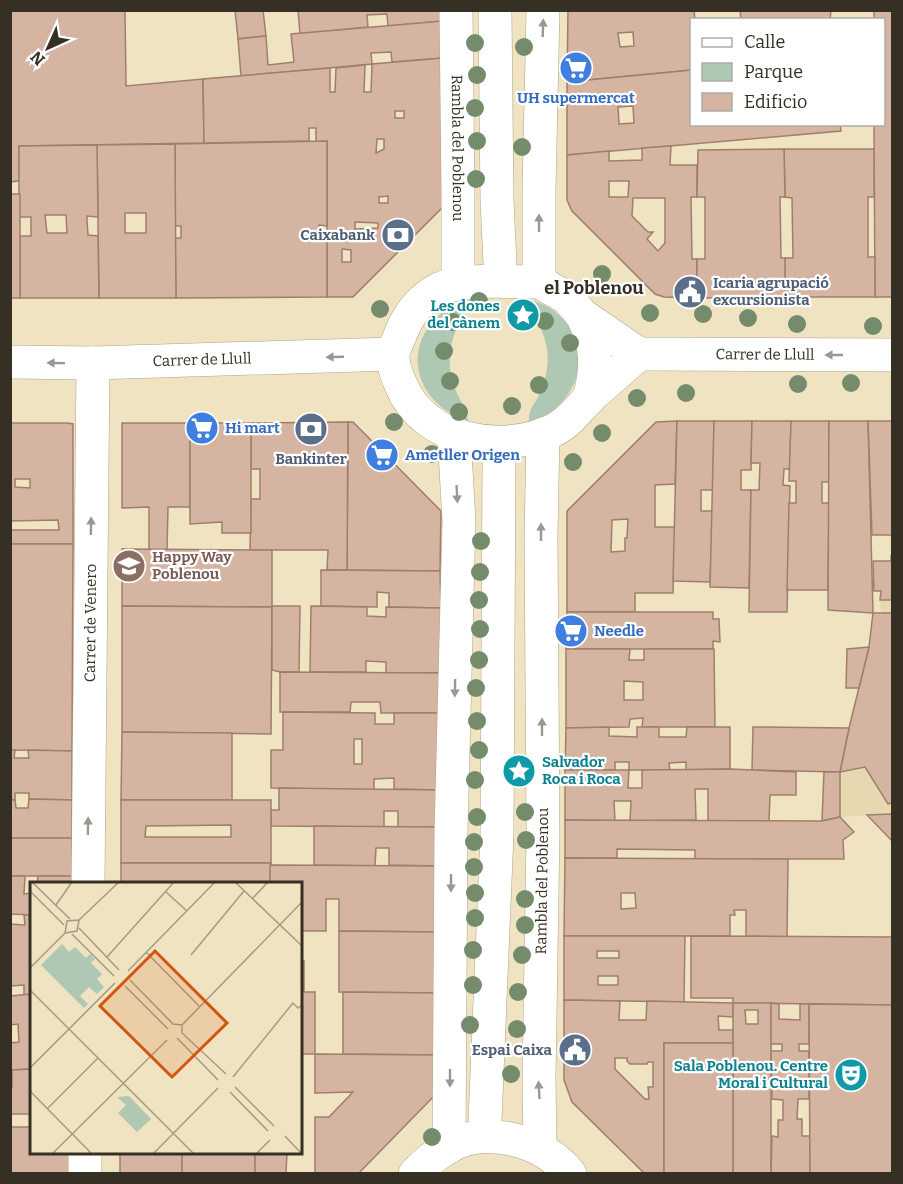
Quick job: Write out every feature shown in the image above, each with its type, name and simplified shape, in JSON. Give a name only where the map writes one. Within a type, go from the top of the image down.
[{"type":"street","name":"Rambla del Poblenou","points":[[456,10],[458,284]]},
{"type":"street","points":[[495,10],[500,264]]},
{"type":"street","points":[[539,282],[543,10]]},
{"type":"street","points":[[539,282],[567,298],[582,315],[639,354],[569,420],[543,434],[518,440],[485,441],[454,435],[435,425],[420,413],[404,394],[396,374],[393,354],[407,319],[422,302],[439,289],[458,284],[539,282]]},
{"type":"street","points":[[582,315],[590,331],[594,347],[594,380],[589,399]]},
{"type":"street","name":"Carrer de Llull","points":[[10,362],[93,363],[393,354]]},
{"type":"street","name":"Carrer de Llull","points":[[639,354],[892,355]]},
{"type":"street","name":"Carrer de Venero","points":[[88,882],[93,363]]},
{"type":"street","name":"Rambla del Poblenou","points":[[540,1148],[543,434]]},
{"type":"street","points":[[449,1147],[451,832],[459,521],[454,435]]},
{"type":"street","points":[[485,1121],[497,834],[499,460]]},
{"type":"street","points":[[415,1173],[449,1147],[485,1137],[513,1138],[540,1148],[564,1165],[570,1173]]},
{"type":"street","points":[[85,1154],[85,1173]]},
{"type":"shaded area","points":[[880,600],[892,600],[892,814],[840,817],[840,772],[849,728],[881,613]]},
{"type":"green space","points":[[530,300],[547,307],[561,317],[571,330],[577,344],[579,360],[577,376],[570,392],[558,406],[529,421],[531,410],[544,383],[548,361],[545,339],[529,308]]},
{"type":"green space","points":[[468,301],[454,334],[450,359],[453,382],[465,408],[468,421],[446,410],[429,394],[422,383],[418,358],[420,345],[432,322],[454,304]]},
{"type":"building","points":[[10,10],[125,10],[126,86],[203,79],[204,143],[19,146],[19,181],[10,182]]},
{"type":"building","points":[[235,10],[263,10],[266,36],[238,39]]},
{"type":"building","points":[[298,10],[443,10],[443,21],[388,26],[387,14],[367,15],[368,27],[300,34]]},
{"type":"building","points":[[568,10],[694,10],[695,18],[690,18],[690,70],[567,82]],"holes":[[[633,32],[634,46],[620,47],[618,33]]]},
{"type":"building","points":[[740,10],[831,10],[830,18],[741,18]]},
{"type":"building","points":[[874,10],[892,10],[892,297],[875,297],[874,126],[885,126],[885,18],[874,18]]},
{"type":"building","points":[[443,21],[443,58],[392,62],[391,52],[371,53],[372,64],[241,76],[238,39],[266,36],[268,65],[294,62],[291,34]]},
{"type":"building","points":[[443,58],[442,208],[353,297],[327,297],[327,141],[316,142],[316,128],[309,128],[309,141],[204,143],[203,79],[330,68],[330,92],[335,92],[336,68],[365,65],[364,92],[371,92],[372,64]],"holes":[[[395,111],[404,111],[404,118],[395,118]],[[377,139],[384,139],[384,149],[376,153]],[[388,196],[388,203],[379,203],[379,197]],[[355,222],[378,223],[378,228],[355,229]],[[342,249],[351,250],[351,262],[342,262]]]},
{"type":"building","points":[[690,70],[690,126],[840,126],[841,131],[567,155],[567,82]],"holes":[[[633,106],[634,123],[619,124],[618,107]]]},
{"type":"building","points":[[327,141],[327,226],[319,225],[320,240],[327,239],[327,297],[176,298],[175,238],[181,238],[181,226],[175,226],[175,144]]},
{"type":"building","points":[[175,144],[176,298],[99,298],[97,145]],"holes":[[[125,213],[146,213],[146,233],[125,233]]]},
{"type":"building","points":[[97,145],[98,217],[87,216],[87,220],[88,235],[98,236],[99,298],[20,298],[20,236],[31,236],[31,217],[19,217],[19,146]],"holes":[[[45,215],[66,215],[67,233],[47,233]]]},
{"type":"building","points":[[671,146],[670,165],[697,165],[697,197],[691,197],[692,259],[697,259],[697,298],[664,297],[655,294],[572,211],[567,200],[567,155],[609,151],[609,161],[642,160],[642,148]],"holes":[[[609,181],[629,181],[628,197],[609,197]],[[633,198],[665,198],[665,243],[658,251],[647,239],[653,232],[648,232],[632,216]]]},
{"type":"building","points":[[784,149],[874,149],[874,197],[868,197],[868,257],[875,257],[875,297],[785,297],[785,258],[793,258],[792,198],[785,197]]},
{"type":"building","points":[[784,149],[785,197],[780,197],[781,258],[785,258],[785,297],[697,298],[697,259],[705,259],[705,197],[697,197],[698,150]]},
{"type":"building","points":[[10,194],[20,194],[20,298],[10,298]]},
{"type":"building","points":[[677,421],[675,484],[655,485],[655,527],[675,527],[673,593],[635,593],[635,612],[567,612],[567,511],[656,422]],"holes":[[[628,519],[627,538],[625,538],[625,551],[611,552],[612,520]]]},
{"type":"building","points":[[677,421],[714,421],[713,490],[701,490],[701,511],[713,511],[710,582],[673,581]]},
{"type":"building","points":[[714,421],[752,421],[751,470],[741,470],[741,490],[751,490],[749,588],[710,587]]},
{"type":"building","points":[[752,421],[791,421],[790,469],[784,469],[783,485],[790,486],[787,612],[749,612],[751,490],[759,490],[760,463],[751,463]]},
{"type":"building","points":[[791,421],[829,421],[829,482],[822,482],[822,503],[829,503],[828,590],[787,590],[789,503],[796,503],[796,481],[789,481]]},
{"type":"building","points":[[829,421],[868,421],[873,613],[828,610]]},
{"type":"building","points":[[868,421],[892,421],[892,535],[872,535]]},
{"type":"building","points":[[348,422],[353,422],[441,511],[440,571],[347,570]]},
{"type":"building","points":[[348,422],[347,570],[327,570],[328,550],[250,550],[251,499],[260,499],[260,469],[251,469],[251,423]]},
{"type":"building","points":[[10,423],[73,424],[73,544],[10,544],[10,530],[59,530],[58,520],[10,521]],"holes":[[[15,479],[30,479],[30,488],[15,487]]]},
{"type":"building","points":[[122,423],[190,423],[190,507],[168,507],[167,550],[149,550],[149,507],[122,508]]},
{"type":"building","points":[[190,423],[251,423],[251,533],[222,533],[222,522],[190,524]]},
{"type":"building","points":[[10,544],[73,544],[72,751],[10,750]]},
{"type":"building","points":[[122,549],[272,550],[272,607],[122,606]]},
{"type":"building","points":[[891,556],[892,600],[880,600],[881,591],[874,591],[873,561],[891,561]]},
{"type":"building","points":[[321,570],[440,571],[441,608],[389,607],[389,593],[377,592],[377,607],[321,606]]},
{"type":"building","points":[[122,606],[272,607],[271,734],[122,732]]},
{"type":"building","points":[[272,606],[300,606],[299,672],[272,670]]},
{"type":"building","points":[[311,606],[367,607],[367,616],[386,617],[386,607],[441,608],[440,673],[386,673],[386,662],[366,661],[366,672],[310,672]]},
{"type":"building","points":[[567,612],[713,612],[713,619],[719,619],[720,642],[713,641],[713,649],[566,649]]},
{"type":"building","points":[[873,613],[892,613],[892,803],[888,804],[865,767],[840,772],[869,647]]},
{"type":"building","points":[[869,647],[859,688],[846,688],[847,649]]},
{"type":"building","points":[[566,649],[630,649],[629,660],[644,660],[644,649],[714,649],[715,727],[642,727],[643,718],[630,719],[629,727],[566,728]],"holes":[[[624,681],[643,682],[643,700],[624,700]]]},
{"type":"building","points":[[280,672],[440,673],[440,713],[381,713],[380,702],[351,702],[350,712],[280,712]]},
{"type":"building","points":[[283,712],[375,713],[375,724],[394,724],[394,713],[440,713],[440,790],[394,789],[394,778],[374,779],[374,790],[271,788],[271,750],[283,750]],"holes":[[[354,739],[362,739],[362,764],[354,764]]]},
{"type":"building","points":[[609,727],[609,736],[637,737],[637,727],[659,727],[659,737],[686,737],[687,727],[730,727],[730,769],[686,770],[686,762],[669,763],[670,770],[629,770],[629,762],[615,762],[615,770],[565,770],[566,728]]},
{"type":"building","points":[[753,727],[849,728],[840,772],[752,770]]},
{"type":"building","points":[[122,732],[232,733],[232,800],[121,800]]},
{"type":"building","points":[[10,750],[15,750],[14,758],[29,758],[28,750],[72,751],[72,800],[29,799],[29,793],[15,793],[15,800],[10,800]]},
{"type":"building","points":[[730,769],[796,772],[796,795],[770,795],[769,821],[708,821],[708,789],[695,789],[696,820],[630,821],[631,801],[614,801],[615,821],[565,820],[565,770],[629,770],[628,788],[642,788],[642,770]]},
{"type":"building","points":[[824,772],[840,772],[840,817],[822,821]]},
{"type":"building","points":[[279,788],[440,790],[439,827],[398,827],[398,811],[384,811],[384,827],[271,826],[271,810],[279,810]]},
{"type":"building","points":[[29,799],[72,800],[72,838],[10,838],[10,800],[15,800],[16,808],[28,808]]},
{"type":"building","points":[[121,800],[271,800],[271,863],[121,863]],"holes":[[[231,825],[231,837],[145,837],[146,826]]]},
{"type":"building","points":[[892,814],[892,841],[867,815]]},
{"type":"building","points":[[840,817],[854,832],[843,840],[844,859],[695,859],[695,850],[617,849],[617,858],[565,858],[565,820],[822,821]]},
{"type":"building","points":[[314,826],[439,827],[439,866],[389,865],[389,848],[376,848],[375,866],[314,865]]},
{"type":"building","points":[[10,838],[72,838],[72,876],[10,876]]},
{"type":"building","points":[[565,858],[788,859],[787,937],[746,936],[746,910],[734,910],[735,915],[730,915],[730,936],[564,936]],"holes":[[[621,893],[635,893],[636,908],[621,909]]]},
{"type":"building","points":[[121,863],[271,863],[270,882],[121,882]]},
{"type":"building","points":[[270,865],[439,866],[439,932],[339,931],[339,899],[326,899],[326,931],[302,931],[302,882],[270,882]]},
{"type":"building","points":[[10,876],[25,876],[24,894],[30,893],[30,915],[10,914]]},
{"type":"building","points":[[38,876],[72,876],[72,882],[37,882]]},
{"type":"building","points":[[24,915],[30,915],[30,994],[24,995],[24,985],[10,986],[10,924],[25,925]]},
{"type":"building","points":[[339,931],[439,932],[438,993],[339,992]]},
{"type":"building","points":[[564,936],[685,936],[684,1002],[564,1000]],"holes":[[[597,951],[619,951],[619,958],[597,958]],[[598,976],[618,976],[618,985],[598,985]]]},
{"type":"building","points":[[691,936],[892,937],[892,1005],[733,1003],[733,998],[691,998]]},
{"type":"building","points":[[302,961],[304,961],[304,992],[302,992]]},
{"type":"building","points":[[302,992],[315,992],[315,1054],[302,1054]]},
{"type":"building","points":[[343,992],[438,993],[438,1055],[343,1054]]},
{"type":"building","points":[[30,994],[30,1069],[10,1070],[10,1043],[19,1042],[18,1024],[10,1025],[10,996]]},
{"type":"building","points":[[564,1000],[620,1001],[619,1020],[646,1020],[647,1001],[733,1003],[733,1017],[718,1016],[719,1030],[733,1030],[733,1043],[664,1043],[664,1174],[645,1174],[572,1102],[564,1080]],"holes":[[[615,1058],[627,1058],[630,1064],[653,1062],[653,1087],[648,1087],[649,1099],[645,1099],[615,1069]]]},
{"type":"building","points":[[733,1003],[771,1003],[771,1174],[733,1174]],"holes":[[[745,1010],[758,1010],[758,1024],[746,1024]]]},
{"type":"building","points":[[771,1003],[779,1004],[779,1019],[800,1020],[800,1004],[809,1004],[809,1044],[799,1044],[799,1051],[809,1051],[809,1099],[798,1099],[797,1119],[802,1119],[802,1136],[810,1136],[810,1174],[771,1174],[772,1136],[778,1137],[778,1120],[783,1120],[783,1100],[772,1099],[771,1051],[782,1051],[782,1044],[771,1044]]},
{"type":"building","name":"Sala Poblenou. Centre Moral i Cultural","points":[[809,1004],[892,1005],[892,1174],[810,1174]]},
{"type":"building","points":[[664,1043],[733,1043],[733,1174],[664,1174]]},
{"type":"building","points":[[315,1054],[438,1055],[438,1092],[358,1174],[315,1174],[315,1117],[329,1117],[353,1092],[315,1093]]},
{"type":"building","points":[[30,1069],[30,1114],[11,1114],[11,1127],[30,1127],[30,1154],[71,1154],[70,1174],[10,1174],[10,1087],[12,1087],[12,1070]]},
{"type":"building","points":[[120,1154],[182,1154],[182,1174],[120,1174]]},
{"type":"building","points":[[182,1154],[255,1154],[255,1174],[182,1174]]},
{"type":"building","points":[[255,1154],[287,1154],[286,1174],[255,1174]]},
{"type":"place","name":"UH supermercat","points":[[576,68]]},
{"type":"place","name":"Caixabank","points":[[398,235]]},
{"type":"place","name":"Icaria agrupació excursionista","points":[[690,292]]},
{"type":"place","name":"Les dones del cànem","points":[[523,315]]},
{"type":"place","name":"Hi mart","points":[[202,428]]},
{"type":"place","name":"Bankinter","points":[[311,429]]},
{"type":"place","name":"Ametller Origen","points":[[382,455]]},
{"type":"place","name":"Happy Way Poblenou","points":[[129,566]]},
{"type":"place","name":"Needle","points":[[571,631]]},
{"type":"place","name":"Salvador Roca i Roca","points":[[519,771]]},
{"type":"place","name":"Espai Caixa","points":[[575,1050]]},
{"type":"place","name":"Sala Poblenou. Centre Moral i Cultural","points":[[851,1075]]},
{"type":"district","name":"el Poblenou","points":[[594,288]]}]
